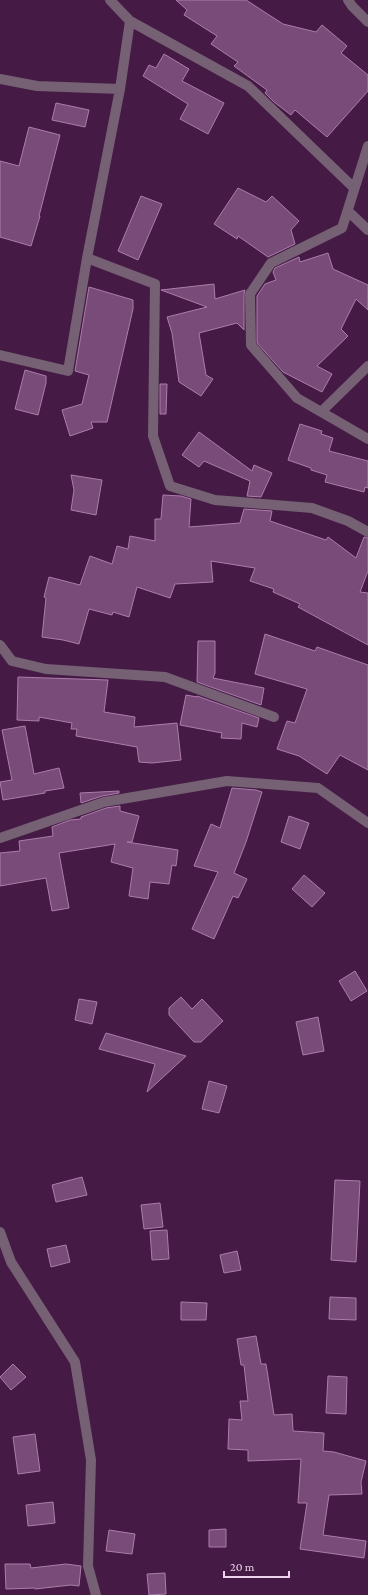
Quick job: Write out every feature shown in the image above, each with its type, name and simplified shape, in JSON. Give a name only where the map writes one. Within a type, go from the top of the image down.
[{"type":"street","points":[[110,0],[130,21],[248,86],[354,188]]},
{"type":"street","points":[[348,0],[368,22]]},
{"type":"street","points":[[0,355],[68,371],[87,258],[120,89],[130,21]]},
{"type":"street","points":[[0,79],[37,86],[120,89]]},
{"type":"street","points":[[368,146],[342,228],[271,263],[250,294],[251,345],[297,398],[368,439]]},
{"type":"street","points":[[348,211],[368,230]]},
{"type":"street","points":[[87,258],[155,284],[153,436],[170,486],[215,500],[312,508],[348,521],[368,532]]},
{"type":"street","points":[[321,412],[368,366]]},
{"type":"street","points":[[0,645],[12,661],[46,668],[165,677],[274,717]]},
{"type":"street","points":[[0,838],[104,802],[227,781],[318,788],[368,823]]},
{"type":"street","points":[[0,1232],[11,1262],[75,1362],[91,1460],[88,1566],[96,1595]]},
{"type":"building","points":[[176,0],[246,0],[283,24],[316,32],[322,25],[347,46],[341,53],[368,75],[368,91],[327,137],[295,110],[291,115],[265,93],[267,90],[234,66],[238,62],[211,44],[217,36],[184,15],[187,10]]},
{"type":"building","points":[[164,54],[189,69],[182,81],[224,103],[208,134],[180,119],[188,104],[143,76],[149,65],[156,68]]},
{"type":"building","points":[[56,103],[89,110],[85,127],[52,120]]},
{"type":"building","points":[[29,127],[60,135],[31,246],[0,237],[0,161],[19,166]]},
{"type":"building","points":[[238,188],[266,202],[272,196],[299,221],[291,230],[295,244],[268,257],[238,236],[237,239],[214,224]]},
{"type":"building","points":[[141,196],[162,204],[138,260],[118,251]]},
{"type":"building","points":[[328,253],[333,269],[368,285],[368,310],[356,299],[341,329],[348,336],[317,366],[332,374],[322,392],[283,372],[257,343],[257,296],[265,284],[276,280],[273,272],[275,268],[299,257],[300,262]]},
{"type":"building","points":[[214,284],[215,299],[245,290],[244,330],[237,323],[199,333],[206,375],[213,379],[201,396],[179,382],[172,333],[167,317],[207,307],[161,290]]},
{"type":"building","points":[[89,287],[133,300],[133,309],[107,422],[91,422],[93,428],[70,436],[62,410],[82,404],[89,375],[75,371]]},
{"type":"building","points":[[25,370],[46,376],[46,383],[38,415],[15,409]]},
{"type":"building","points":[[160,384],[167,384],[166,414],[160,414]]},
{"type":"building","points":[[300,424],[322,431],[321,434],[333,438],[329,451],[368,461],[368,488],[365,487],[364,492],[325,482],[327,475],[288,460]]},
{"type":"building","points":[[199,432],[252,471],[254,465],[272,473],[261,497],[247,496],[250,481],[204,461],[199,467],[182,455]]},
{"type":"building","points":[[71,475],[102,480],[96,515],[71,510],[74,490]]},
{"type":"building","points":[[163,495],[181,496],[191,499],[189,527],[240,523],[244,509],[272,511],[270,521],[326,540],[328,537],[356,558],[364,537],[368,538],[368,571],[360,592],[368,593],[368,645],[298,607],[300,604],[273,592],[274,589],[250,581],[255,568],[211,561],[213,582],[175,584],[170,598],[137,587],[129,617],[113,612],[112,615],[89,609],[79,644],[42,637],[46,598],[44,597],[49,577],[80,585],[90,556],[112,564],[117,546],[128,549],[130,536],[155,541],[155,519],[161,519]]},
{"type":"building","points":[[265,634],[315,651],[317,647],[368,665],[368,770],[340,755],[327,774],[299,756],[277,749],[287,721],[295,723],[307,689],[255,674]]},
{"type":"building","points":[[198,641],[215,641],[215,673],[213,678],[264,688],[261,705],[197,682]]},
{"type":"building","points":[[18,677],[108,680],[104,712],[135,717],[134,727],[177,723],[181,760],[152,763],[139,762],[137,747],[76,736],[77,729],[71,729],[72,723],[39,717],[39,721],[17,720]]},
{"type":"building","points":[[186,695],[197,696],[259,718],[257,727],[242,723],[241,739],[221,738],[222,733],[180,725]]},
{"type":"building","points":[[25,726],[34,774],[59,768],[64,788],[45,791],[45,793],[3,800],[0,782],[12,780],[2,730]]},
{"type":"building","points":[[232,788],[262,792],[246,842],[234,873],[247,879],[238,898],[233,896],[214,939],[192,929],[218,872],[194,866],[211,824],[220,828]]},
{"type":"building","points":[[119,791],[119,793],[102,796],[81,803],[80,793]]},
{"type":"building","points":[[120,806],[120,811],[139,816],[132,842],[127,842],[178,850],[176,866],[172,865],[169,884],[150,882],[148,899],[129,896],[133,868],[111,862],[115,844],[59,853],[69,908],[52,911],[46,878],[0,886],[0,853],[20,851],[19,841],[53,836],[52,827],[70,820],[81,819],[81,817],[106,808]]},
{"type":"building","points":[[289,816],[309,823],[300,849],[281,842]]},
{"type":"building","points":[[304,875],[325,893],[312,907],[292,889]]},
{"type":"building","points":[[355,971],[367,991],[351,1001],[339,981]]},
{"type":"building","points":[[181,997],[192,1009],[202,999],[223,1021],[201,1042],[194,1042],[169,1015],[169,1008]]},
{"type":"building","points":[[79,999],[97,1002],[92,1024],[75,1020]]},
{"type":"building","points":[[318,1017],[324,1051],[303,1055],[296,1022]]},
{"type":"building","points":[[106,1033],[186,1056],[147,1092],[155,1064],[99,1049]]},
{"type":"building","points":[[209,1081],[227,1086],[219,1113],[202,1109]]},
{"type":"building","points":[[82,1177],[87,1195],[56,1202],[52,1185]]},
{"type":"building","points":[[335,1180],[360,1181],[356,1262],[331,1260]]},
{"type":"building","points":[[160,1203],[163,1227],[144,1229],[141,1205]]},
{"type":"building","points":[[167,1230],[169,1259],[152,1260],[150,1231]]},
{"type":"building","points":[[66,1245],[70,1262],[51,1267],[47,1249]]},
{"type":"building","points":[[237,1251],[241,1270],[224,1273],[220,1255]]},
{"type":"building","points":[[330,1297],[356,1298],[356,1320],[329,1319]]},
{"type":"building","points":[[181,1302],[207,1303],[206,1320],[181,1320]]},
{"type":"building","points":[[256,1336],[261,1364],[266,1364],[274,1415],[292,1414],[293,1431],[324,1433],[323,1451],[334,1452],[366,1461],[361,1482],[362,1494],[329,1495],[323,1535],[366,1541],[364,1558],[300,1549],[307,1503],[298,1503],[301,1459],[248,1461],[248,1450],[228,1449],[229,1419],[242,1420],[240,1401],[248,1401],[244,1365],[241,1365],[237,1339]]},
{"type":"building","points":[[13,1364],[26,1377],[11,1390],[0,1377]]},
{"type":"building","points":[[328,1376],[347,1377],[346,1414],[326,1413]]},
{"type":"building","points":[[35,1434],[40,1471],[18,1474],[13,1437]]},
{"type":"building","points":[[53,1502],[55,1523],[28,1526],[26,1505]]},
{"type":"building","points":[[226,1529],[226,1547],[209,1547],[209,1530]]},
{"type":"building","points":[[109,1530],[135,1534],[132,1554],[106,1551]]},
{"type":"building","points":[[5,1564],[30,1564],[31,1568],[66,1564],[81,1566],[79,1586],[71,1585],[35,1589],[6,1589]]},
{"type":"building","points":[[165,1573],[166,1594],[149,1595],[147,1574]]}]
